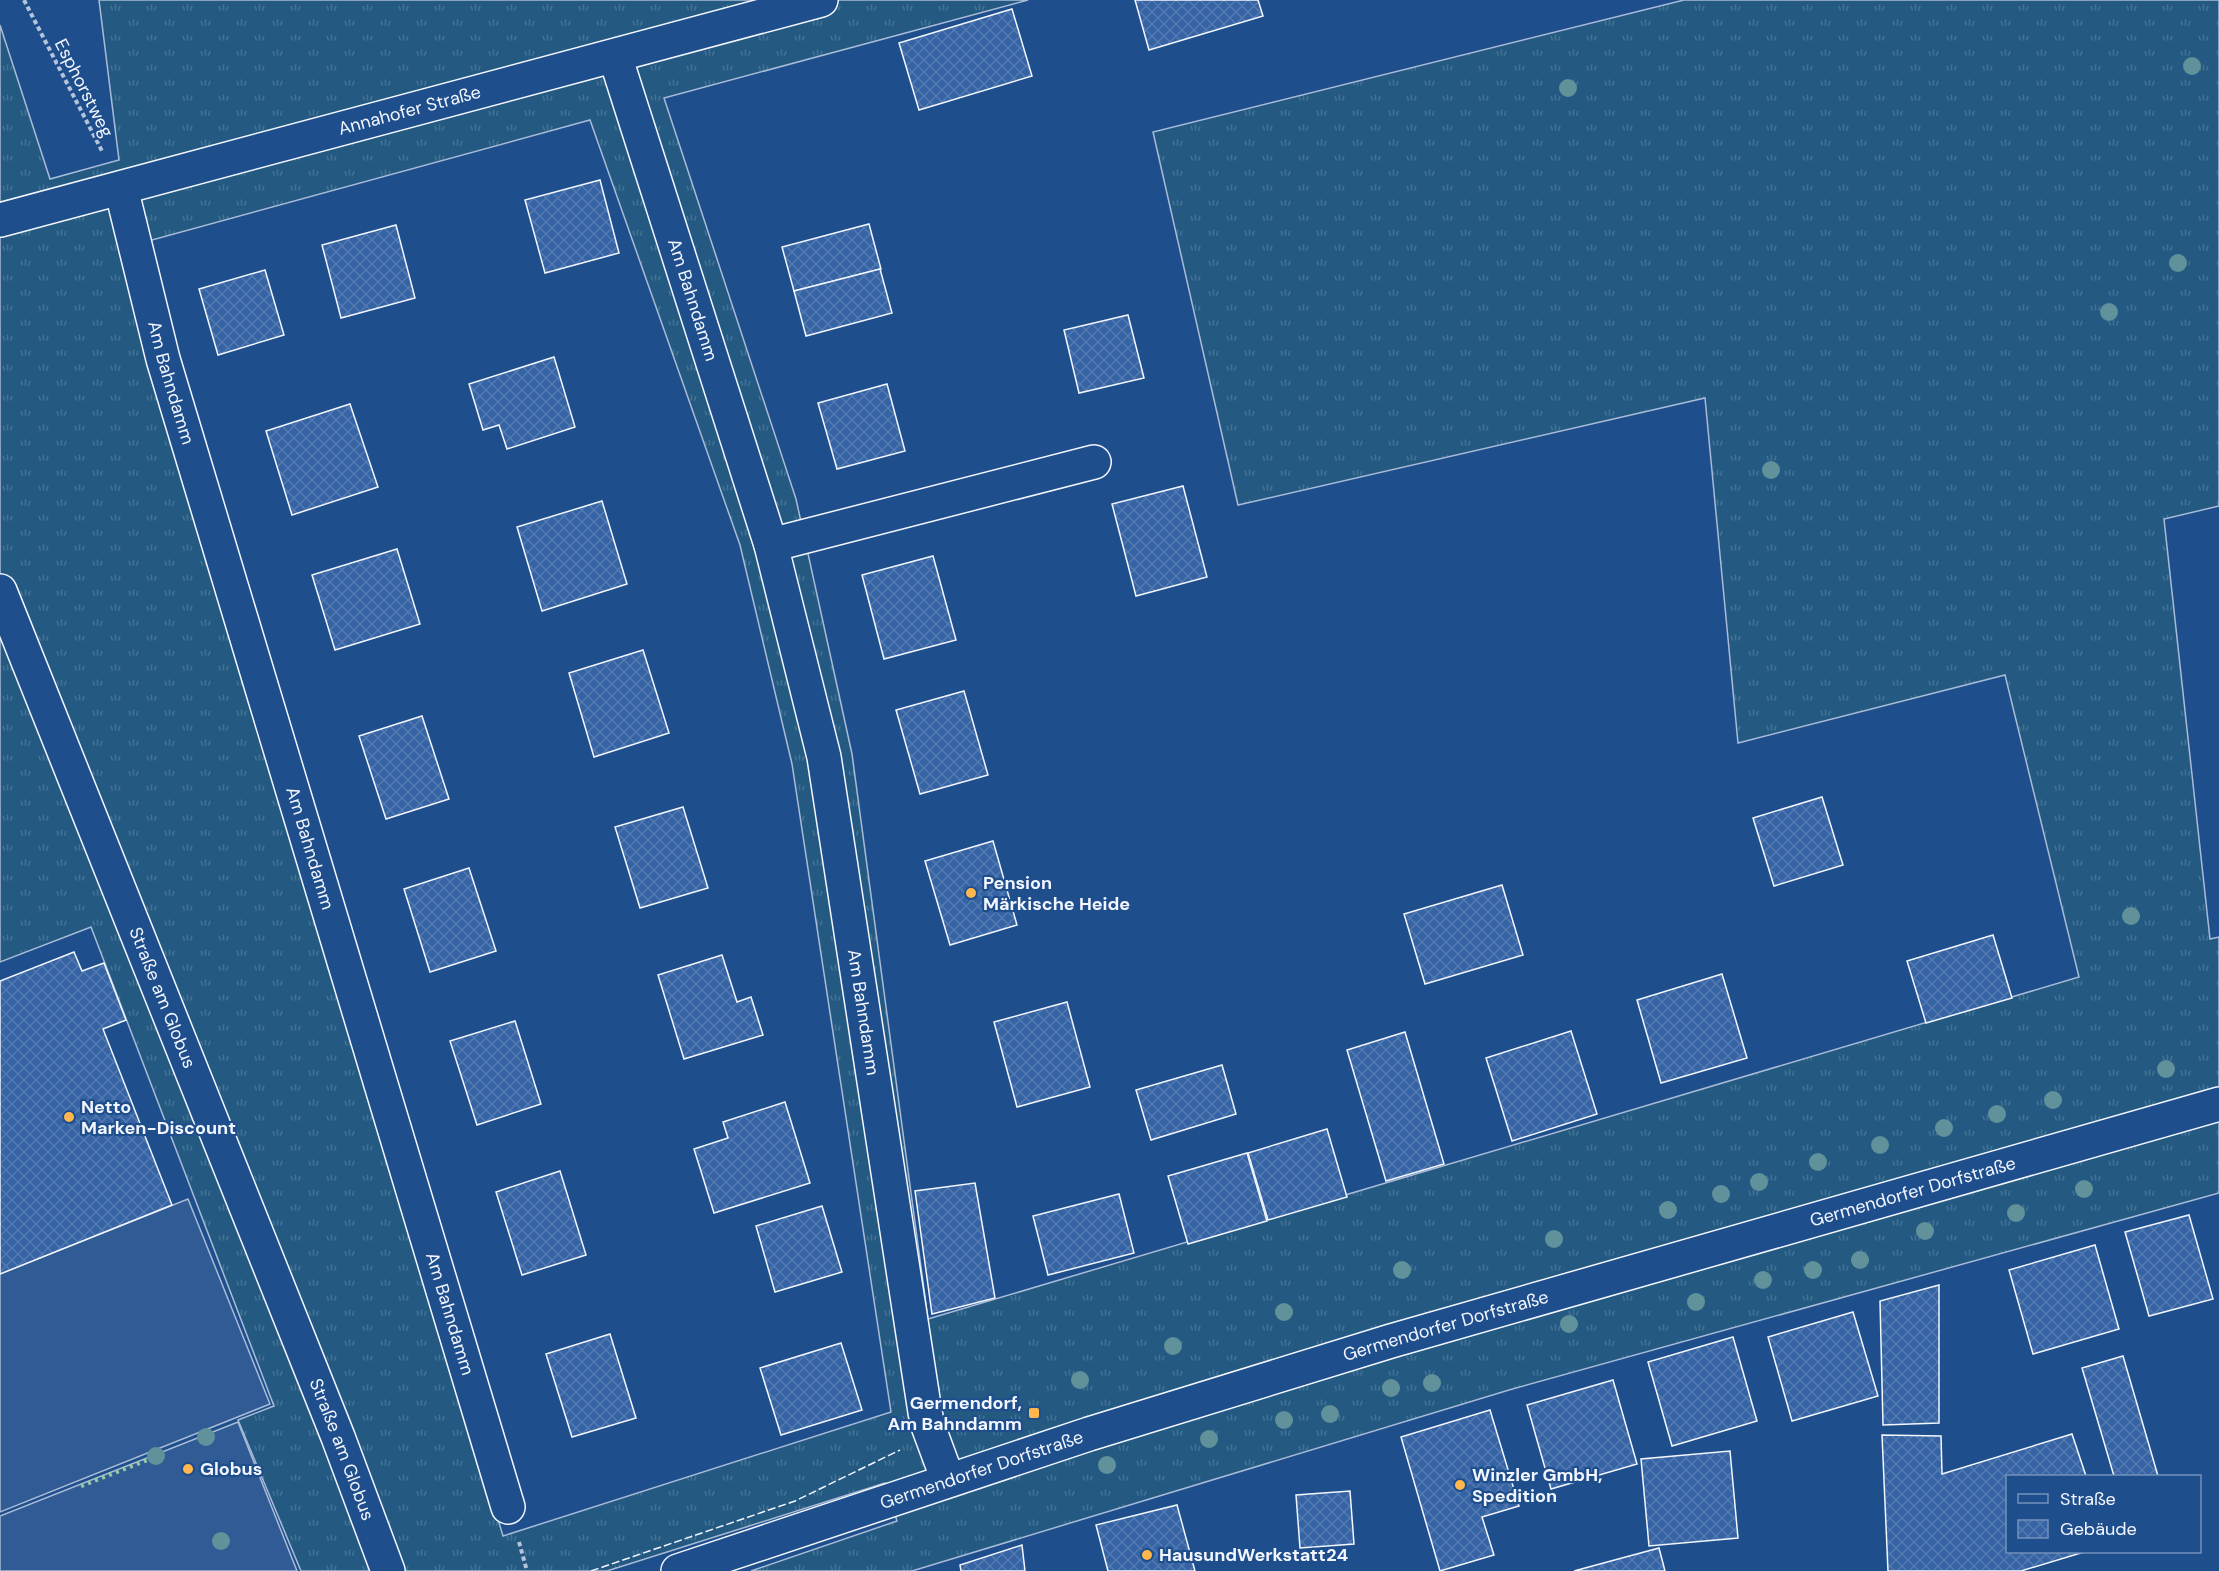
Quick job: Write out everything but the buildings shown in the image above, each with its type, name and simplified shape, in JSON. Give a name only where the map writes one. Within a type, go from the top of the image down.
[{"type":"street","name":"Annahofer Straße","points":[[0,220],[821,0]]},
{"type":"street","name":"Am Bahndamm","points":[[615,56],[771,545],[824,757],[925,1412],[948,1480]]},
{"type":"street","name":"Am Bahndamm","points":[[121,188],[163,359],[508,1507]]},
{"type":"street","points":[[771,545],[1094,462]]},
{"type":"street","name":"Straße am Globus","points":[[0,591],[333,1426],[388,1571]]},
{"type":"street","name":"Germendorfer Dorfstraße","points":[[678,1571],[1089,1434],[1391,1341],[2219,1104]]},
{"type":"path","name":"Esphorstweg","points":[[24,0],[121,188]]},
{"type":"green space","points":[[99,0],[1028,0],[664,98],[796,499],[852,754],[928,1319],[2079,977],[2005,675],[1738,743],[1705,398],[1238,505],[1153,132],[1684,0],[2219,0],[2219,506],[2164,519],[2210,939],[2219,937],[2219,1193],[1509,1390],[912,1571],[751,1571],[897,1521],[885,1483],[607,1571],[301,1571],[238,1420],[274,1406],[91,927],[0,962],[0,25],[50,179],[119,160]],"holes":[[[590,120],[740,545],[792,764],[891,1412],[503,1536],[119,249]]]},
{"type":"shaded area","points":[[188,1199],[270,1404],[0,1512],[0,1274]]},
{"type":"shaded area","name":"Globus","points":[[238,1422],[297,1571],[0,1571],[0,1516]]},
{"type":"hedge","points":[[81,1486],[152,1458]]},
{"type":"fence","points":[[591,1571],[795,1501],[900,1450]]},
{"type":"place","name":"Pension Märkische Heide","points":[[971,893]]},
{"type":"place","name":"Netto Marken-Discount","points":[[69,1117]]},
{"type":"place","name":"Germendorf, Am Bahndamm","points":[[1034,1413]]},
{"type":"place","name":"Globus","points":[[188,1469]]},
{"type":"place","name":"Winzler GmbH, Spedition","points":[[1460,1485]]},
{"type":"place","name":"HausundWerkstatt24","points":[[1147,1555]]}]
